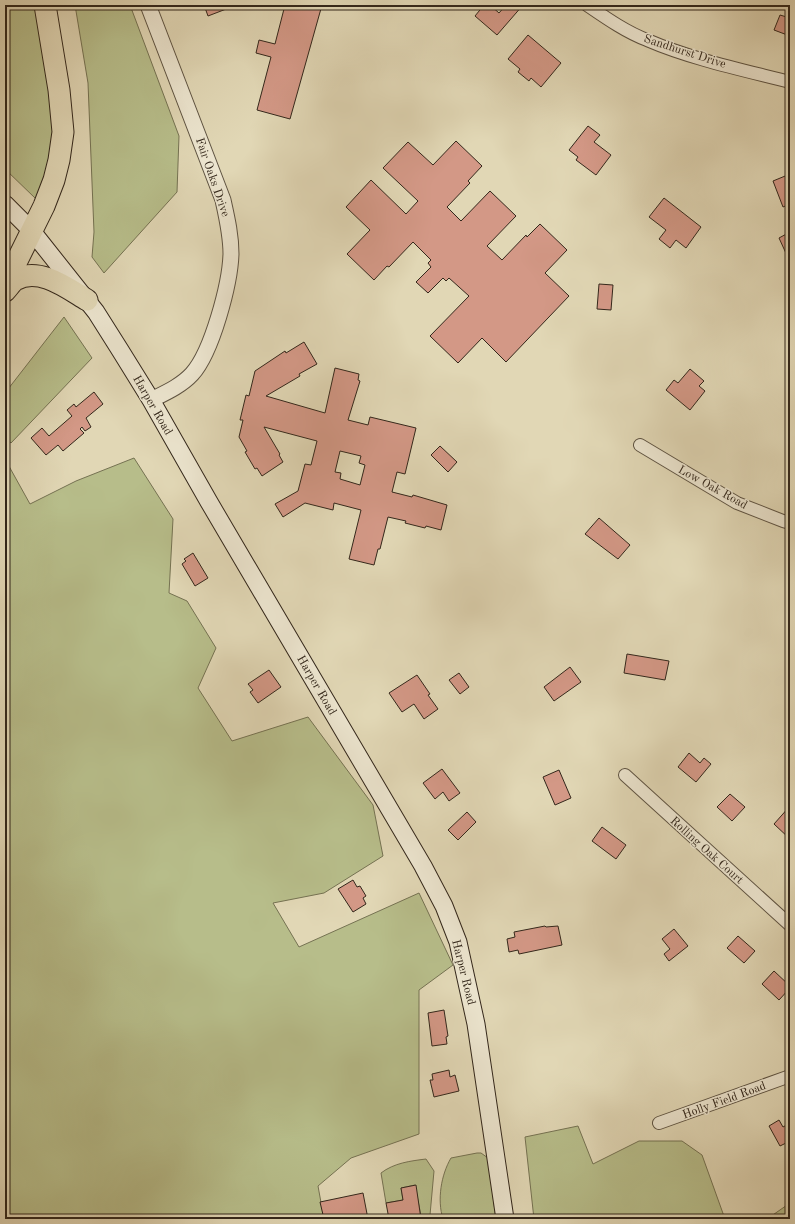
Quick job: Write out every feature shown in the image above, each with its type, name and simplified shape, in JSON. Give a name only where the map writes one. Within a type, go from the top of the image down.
[{"type":"highway","points":[[5,284],[44,206],[54,180],[59,160],[63,132],[59,90],[45,5]]},
{"type":"highway","points":[[5,291],[15,280],[29,276],[41,277],[62,285],[87,300]]},
{"type":"main road","name":"Harper Road","points":[[5,204],[31,230],[96,312],[151,400],[209,502],[423,866],[444,906],[458,942],[476,1024],[505,1219]]},
{"type":"street","name":"Fair Oaks Drive","points":[[148,5],[223,200],[230,228],[231,254],[227,284],[220,309],[212,335],[199,365],[192,374],[179,385],[151,400]]},
{"type":"street","name":"Sandhurst Drive","points":[[587,5],[624,28],[652,42],[679,52],[790,82]]},
{"type":"street","name":"Low Oak Road","points":[[640,445],[737,503],[790,523]]},
{"type":"street","name":"Rolling Oak Court","points":[[625,775],[790,925]]},
{"type":"street","name":"Holly Field Road","points":[[659,1123],[790,1076]]},
{"type":"green space","points":[[5,5],[36,5],[51,92],[54,142],[40,198],[35,198],[5,169]]},
{"type":"green space","points":[[75,5],[130,5],[179,136],[177,192],[104,273],[92,257],[94,232],[88,83]]},
{"type":"green space","points":[[64,317],[92,358],[11,443],[5,438],[5,393]]},
{"type":"green space","points":[[134,458],[173,519],[169,593],[187,601],[216,648],[198,688],[232,741],[308,717],[373,805],[383,856],[324,893],[273,903],[299,947],[419,893],[453,965],[419,990],[419,1134],[351,1158],[318,1186],[324,1219],[5,1219],[5,459],[30,504],[76,481]]},
{"type":"green space","points":[[578,1126],[593,1164],[639,1141],[682,1141],[702,1155],[725,1219],[534,1219],[525,1137]]},
{"type":"green space","points":[[481,1153],[488,1158],[496,1219],[443,1219],[440,1204],[442,1180],[451,1158]]},
{"type":"green space","points":[[426,1159],[434,1171],[430,1215],[421,1216],[415,1185],[401,1188],[403,1200],[386,1203],[381,1173],[397,1165]]},
{"type":"green space","points":[[790,1203],[790,1219],[767,1219]]},
{"type":"building","points":[[204,5],[234,5],[234,6],[208,16]]},
{"type":"building","points":[[285,5],[322,5],[290,119],[257,110],[271,57],[256,53],[259,40],[275,44]]},
{"type":"building","points":[[484,5],[490,5],[499,13],[506,5],[523,5],[497,35],[475,16]]},
{"type":"building","points":[[780,15],[790,18],[790,36],[774,30]]},
{"type":"building","points":[[528,35],[561,63],[541,87],[531,78],[529,81],[518,72],[520,69],[508,59]]},
{"type":"building","points":[[588,126],[600,135],[594,142],[611,155],[596,175],[576,160],[578,157],[569,150]]},
{"type":"building","points":[[456,141],[482,166],[468,181],[470,183],[447,207],[461,221],[490,191],[516,216],[487,246],[502,260],[526,235],[527,237],[540,224],[567,250],[545,273],[569,296],[506,362],[482,338],[458,363],[430,336],[469,296],[449,278],[446,281],[443,278],[428,293],[416,282],[431,267],[428,263],[431,260],[413,242],[374,280],[347,254],[370,230],[346,207],[371,180],[406,214],[418,201],[383,168],[408,142],[433,165]]},
{"type":"building","points":[[790,174],[790,204],[783,207],[773,181]]},
{"type":"building","points":[[664,198],[701,227],[686,248],[676,240],[670,248],[659,239],[666,230],[649,217]]},
{"type":"building","points":[[790,232],[790,262],[779,238]]},
{"type":"building","points":[[599,284],[613,285],[611,310],[597,309]]},
{"type":"building","points":[[304,342],[317,364],[266,396],[325,413],[335,368],[359,374],[358,380],[360,381],[348,420],[368,425],[370,417],[416,428],[405,474],[397,472],[392,492],[412,497],[413,495],[447,505],[441,530],[426,526],[425,528],[405,523],[406,521],[388,517],[380,549],[378,549],[374,565],[349,559],[361,510],[334,503],[333,510],[305,503],[283,517],[275,504],[298,491],[305,464],[311,465],[317,441],[264,427],[283,462],[262,476],[257,468],[255,469],[245,452],[247,451],[239,437],[243,420],[240,420],[246,395],[249,396],[255,371],[285,351],[286,353]],"holes":[[[340,451],[361,456],[359,463],[365,465],[360,485],[340,479],[341,473],[335,472]]]},
{"type":"building","points":[[690,369],[704,381],[699,386],[705,391],[690,410],[666,390],[674,380],[678,383]]},
{"type":"building","points":[[94,392],[103,404],[86,418],[91,427],[85,431],[82,427],[80,429],[84,433],[63,451],[58,445],[46,455],[31,438],[42,428],[49,436],[72,416],[67,410],[74,404],[76,407]]},
{"type":"building","points":[[440,446],[457,462],[448,472],[431,455]]},
{"type":"building","points":[[599,518],[630,545],[618,559],[585,534]]},
{"type":"building","points":[[193,553],[208,578],[195,586],[182,564],[186,561],[184,559]]},
{"type":"building","points":[[627,654],[669,661],[665,680],[624,673]]},
{"type":"building","points":[[570,667],[581,682],[554,701],[544,687]]},
{"type":"building","points":[[269,670],[281,687],[258,703],[250,692],[253,690],[248,684]]},
{"type":"building","points":[[459,673],[469,687],[460,694],[449,680]]},
{"type":"building","points":[[417,675],[438,709],[424,719],[414,704],[402,712],[389,693]]},
{"type":"building","points":[[689,753],[700,763],[704,758],[711,764],[696,782],[678,767]]},
{"type":"building","points":[[442,769],[460,793],[449,801],[443,792],[435,799],[423,783]]},
{"type":"building","points":[[559,770],[571,798],[555,805],[543,777]]},
{"type":"building","points":[[730,794],[745,807],[732,821],[717,807]]},
{"type":"building","points":[[790,806],[790,839],[774,824]]},
{"type":"building","points":[[467,812],[476,822],[458,840],[448,830]]},
{"type":"building","points":[[602,827],[626,845],[616,859],[592,841]]},
{"type":"building","points":[[353,880],[357,887],[360,886],[366,896],[363,898],[366,904],[353,912],[338,889]]},
{"type":"building","points":[[545,926],[558,926],[562,945],[519,954],[518,950],[509,952],[507,939],[515,937],[514,932]]},
{"type":"building","points":[[674,929],[688,946],[669,961],[664,954],[670,949],[662,939]]},
{"type":"building","points":[[738,936],[755,951],[744,963],[727,948]]},
{"type":"building","points":[[774,971],[790,986],[790,988],[779,1000],[762,984]]},
{"type":"building","points":[[444,1010],[448,1036],[446,1037],[447,1044],[432,1046],[428,1013]]},
{"type":"building","points":[[449,1070],[450,1077],[455,1075],[459,1091],[434,1097],[430,1080],[433,1080],[432,1074]]},
{"type":"building","points":[[779,1120],[783,1127],[790,1123],[790,1141],[780,1146],[769,1126]]},
{"type":"building","points":[[416,1185],[421,1219],[389,1219],[386,1203],[403,1200],[401,1188]]},
{"type":"building","points":[[363,1193],[368,1219],[324,1219],[320,1202]]}]
